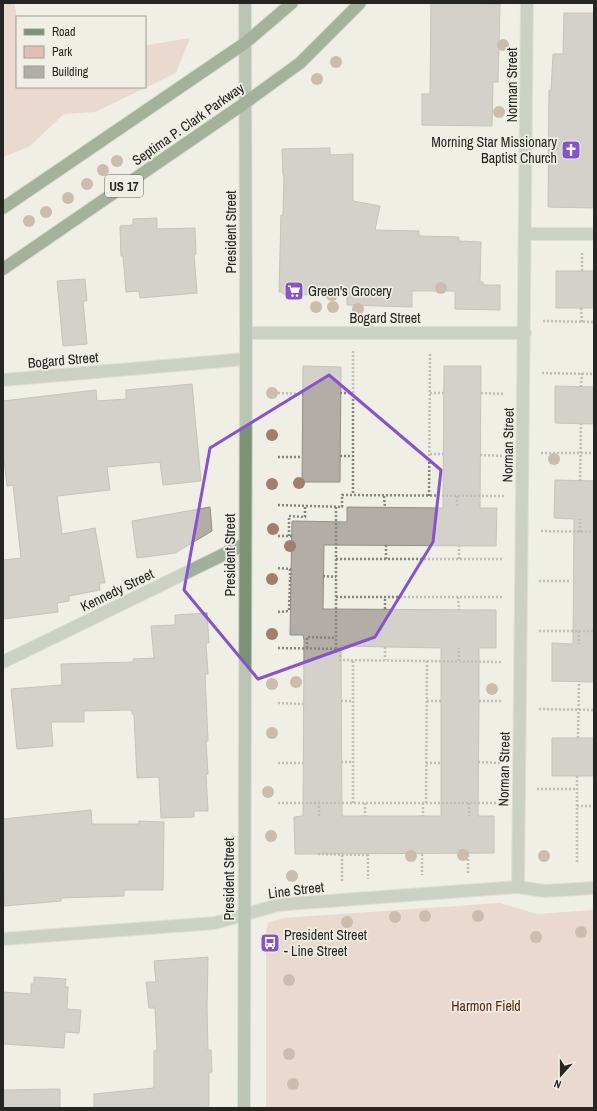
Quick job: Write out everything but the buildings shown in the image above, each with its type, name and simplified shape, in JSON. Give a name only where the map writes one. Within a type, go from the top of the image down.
[{"type":"highway","points":[[3,208],[245,43],[292,3]]},
{"type":"highway","name":"Septima P. Clark Parkway","points":[[3,269],[245,103],[300,63],[360,3]]},
{"type":"street","name":"President Street","points":[[244,1108],[246,359],[245,3]]},
{"type":"street","name":"Norman Street","points":[[518,887],[525,333],[527,3]]},
{"type":"street","points":[[526,234],[594,234]]},
{"type":"street","name":"Bogard Street","points":[[246,333],[525,333]]},
{"type":"street","name":"Bogard Street","points":[[3,380],[246,359]]},
{"type":"street","name":"Kennedy Street","points":[[3,662],[245,544]]},
{"type":"street","name":"Line Street","points":[[3,939],[215,923],[278,905],[518,887],[546,891],[594,888]]},
{"type":"path","points":[[582,252],[582,271]]},
{"type":"path","points":[[581,308],[582,322]]},
{"type":"path","points":[[542,321],[594,322]]},
{"type":"path","points":[[353,350],[353,495]]},
{"type":"path","points":[[429,496],[430,350]]},
{"type":"path","points":[[541,373],[594,374]]},
{"type":"path","points":[[582,374],[582,387]]},
{"type":"path","points":[[278,393],[303,394]]},
{"type":"path","points":[[340,393],[353,393]]},
{"type":"path","points":[[430,393],[444,393]]},
{"type":"path","points":[[481,393],[506,394]]},
{"type":"path","points":[[580,481],[581,424]]},
{"type":"path","points":[[540,453],[594,453]]},
{"type":"path","points":[[430,454],[443,454]]},
{"type":"path","points":[[340,456],[353,456]]},
{"type":"path","points":[[480,456],[505,456]]},
{"type":"path","points":[[278,457],[302,457]]},
{"type":"path","points":[[278,505],[342,507],[342,495],[505,496]]},
{"type":"path","points":[[384,496],[385,508]]},
{"type":"path","points":[[457,496],[457,508]]},
{"type":"path","points":[[278,536],[290,536],[289,516],[305,517],[305,506]]},
{"type":"path","points":[[336,507],[336,649]]},
{"type":"path","points":[[580,519],[580,532]]},
{"type":"path","points":[[540,531],[594,532]]},
{"type":"path","points":[[386,545],[386,559]]},
{"type":"path","points":[[459,546],[459,559]]},
{"type":"path","points":[[336,559],[504,559]]},
{"type":"path","points":[[278,568],[290,569],[289,612],[278,612]]},
{"type":"path","points":[[323,576],[336,577]]},
{"type":"path","points":[[539,581],[571,581]]},
{"type":"path","points":[[336,597],[504,597]]},
{"type":"path","points":[[385,597],[385,609]]},
{"type":"path","points":[[458,597],[459,610]]},
{"type":"path","points":[[538,631],[594,631]]},
{"type":"path","points":[[579,631],[579,644]]},
{"type":"path","points":[[307,648],[307,637],[336,638]]},
{"type":"path","points":[[385,647],[385,660]]},
{"type":"path","points":[[278,648],[340,649],[340,660],[503,662]]},
{"type":"path","points":[[459,648],[459,661]]},
{"type":"path","points":[[353,660],[353,803]]},
{"type":"path","points":[[423,816],[426,763],[428,661]]},
{"type":"path","points":[[578,738],[579,681]]},
{"type":"path","points":[[427,700],[441,701]]},
{"type":"path","points":[[479,700],[503,701]]},
{"type":"path","points":[[341,701],[353,701]]},
{"type":"path","points":[[278,703],[304,704]]},
{"type":"path","points":[[537,709],[594,710]]},
{"type":"path","points":[[341,762],[353,762]]},
{"type":"path","points":[[478,762],[502,763]]},
{"type":"path","points":[[278,763],[303,763]]},
{"type":"path","points":[[426,763],[441,763]]},
{"type":"path","points":[[577,776],[577,863]]},
{"type":"path","points":[[537,789],[577,789]]},
{"type":"path","points":[[278,803],[502,803]]},
{"type":"path","points":[[319,803],[319,816]]},
{"type":"path","points":[[365,803],[365,816]]},
{"type":"path","points":[[469,803],[469,816]]},
{"type":"path","points":[[577,806],[594,806]]},
{"type":"path","points":[[468,853],[468,873]]},
{"type":"path","points":[[318,854],[368,855],[368,881]]},
{"type":"path","points":[[422,854],[422,876]]},
{"type":"path","points":[[342,855],[342,883]]},
{"type":"highlighted area","points":[[329,375],[441,470],[433,542],[375,637],[258,679],[184,590],[210,448]]},
{"type":"green space","points":[[3,3],[14,3],[16,11],[16,88],[145,88],[95,112],[64,114],[30,146],[3,157]]},
{"type":"green space","points":[[190,38],[176,73],[146,87],[146,44]]},
{"type":"green space","name":"Harmon Field","points":[[500,903],[537,914],[594,910],[594,1108],[266,1108],[266,932],[268,923],[283,918]]},
{"type":"place","name":"Morning Star Missionary Baptist Church","points":[[571,150]]},
{"type":"place","name":"Green's Grocery","points":[[294,291]]},
{"type":"place","name":"President Street - Line Street","points":[[270,943]]}]
